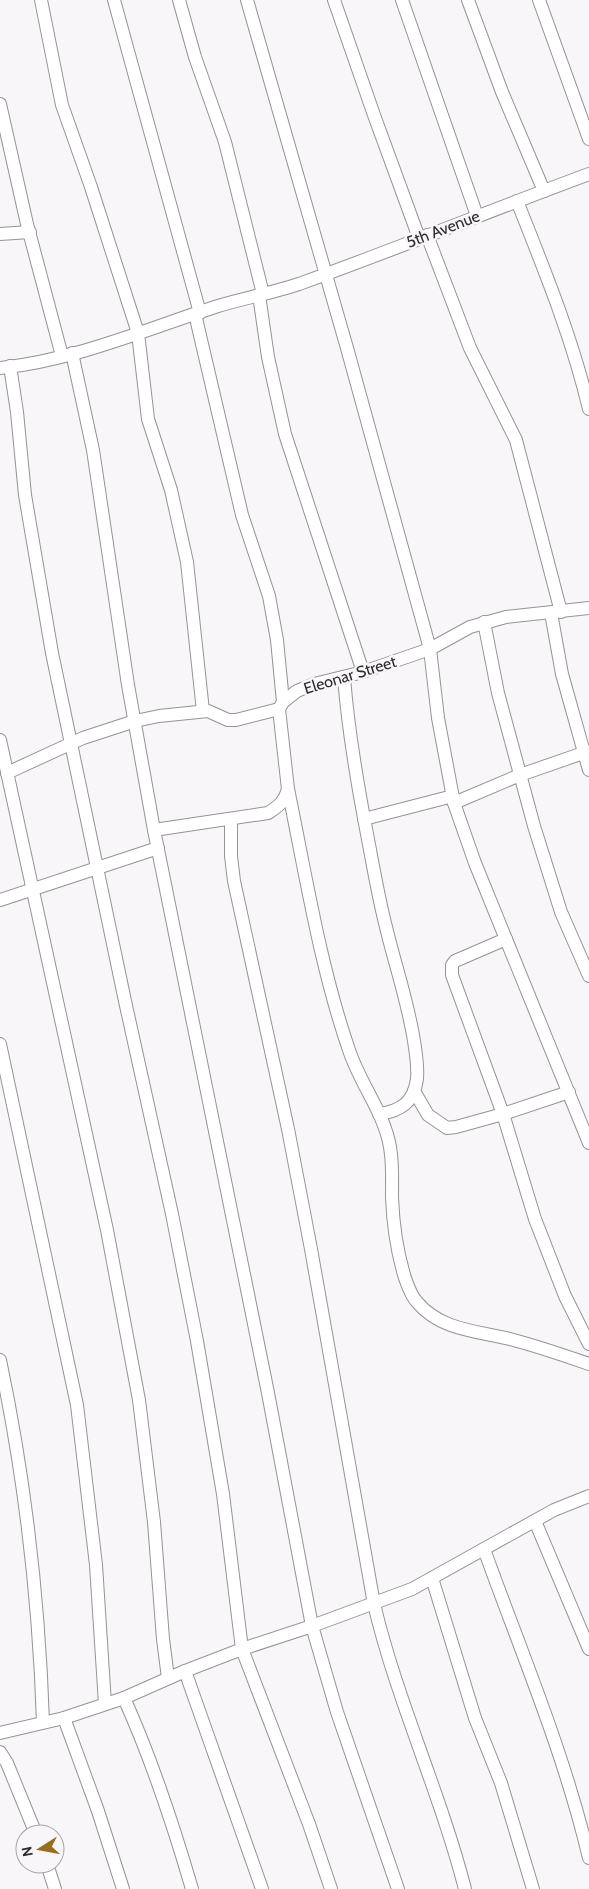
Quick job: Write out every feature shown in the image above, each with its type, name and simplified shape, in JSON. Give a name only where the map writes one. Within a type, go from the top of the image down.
[{"type":"street","points":[[41,0],[62,105],[91,187],[138,333],[148,419],[172,490],[187,562],[204,711]]},
{"type":"street","points":[[114,0],[198,314],[242,516],[269,596],[277,640],[288,789],[315,920],[349,1052],[380,1114],[390,1146],[397,1245],[402,1268],[416,1302],[428,1313],[444,1323],[467,1331],[509,1339],[589,1364]]},
{"type":"street","points":[[179,0],[195,57],[225,142],[261,294],[272,375],[285,434],[363,672]]},
{"type":"street","points":[[247,0],[430,649],[438,718],[454,799],[475,863],[589,1143]]},
{"type":"street","points":[[334,0],[370,106],[423,237],[470,348],[516,440],[556,612],[562,674],[586,751],[589,770]]},
{"type":"street","points":[[402,0],[477,216]]},
{"type":"street","points":[[468,0],[498,84],[544,191]]},
{"type":"street","points":[[539,0],[589,138]]},
{"type":"street","points":[[0,104],[4,147],[67,354],[93,450],[154,830],[268,1394],[312,1626],[337,1712],[398,1889]]},
{"type":"street","name":"5th Avenue","points":[[5,367],[67,354],[296,284],[589,174]]},
{"type":"street","points":[[517,201],[562,317],[582,378],[589,409]]},
{"type":"street","points":[[0,234],[30,232]]},
{"type":"street","points":[[5,367],[17,412],[25,495],[52,653],[197,1341],[223,1494],[242,1649],[309,1824],[331,1889]]},
{"type":"street","name":"Eleonar Street","points":[[281,705],[290,695],[305,687],[363,672],[430,649],[470,626],[506,617],[589,608]]},
{"type":"street","points":[[484,622],[498,693],[534,826],[561,912],[589,976]]},
{"type":"street","points":[[344,677],[350,740],[364,819],[386,928],[411,1025],[417,1078],[414,1091],[401,1108],[393,1112],[380,1114]]},
{"type":"street","points":[[7,773],[97,732],[135,721],[204,711],[214,712],[228,720],[236,720],[281,705]]},
{"type":"street","points":[[0,740],[104,1221],[139,1400],[154,1522],[168,1678]]},
{"type":"street","points":[[364,819],[454,799],[586,751]]},
{"type":"street","points":[[154,830],[268,813],[280,806],[286,798],[288,789]]},
{"type":"street","points":[[231,820],[231,856],[237,899],[291,1148],[374,1604],[383,1641],[450,1836],[464,1889]]},
{"type":"street","points":[[0,900],[158,848]]},
{"type":"street","points":[[506,939],[455,961],[452,970],[503,1114],[535,1219],[566,1296],[589,1344]]},
{"type":"street","points":[[0,1044],[78,1405],[96,1565],[105,1704]]},
{"type":"street","points":[[414,1091],[428,1115],[447,1128],[456,1128],[569,1092]]},
{"type":"street","points":[[0,1360],[19,1458],[31,1542],[41,1655],[43,1722]]},
{"type":"street","points":[[0,1733],[64,1718],[124,1698],[185,1670],[374,1604],[432,1578],[554,1510],[589,1496]]},
{"type":"street","points":[[535,1520],[589,1649]]},
{"type":"street","points":[[484,1549],[563,1762],[589,1858]]},
{"type":"street","points":[[432,1578],[475,1718],[501,1783],[532,1889]]},
{"type":"street","points":[[185,1670],[262,1889]]},
{"type":"street","points":[[124,1698],[140,1732],[169,1811],[192,1889]]},
{"type":"street","points":[[64,1718],[98,1810],[123,1889]]},
{"type":"street","points":[[0,1752],[7,1763],[32,1824]]},
{"type":"street","points":[[50,1874],[55,1889]]}]
